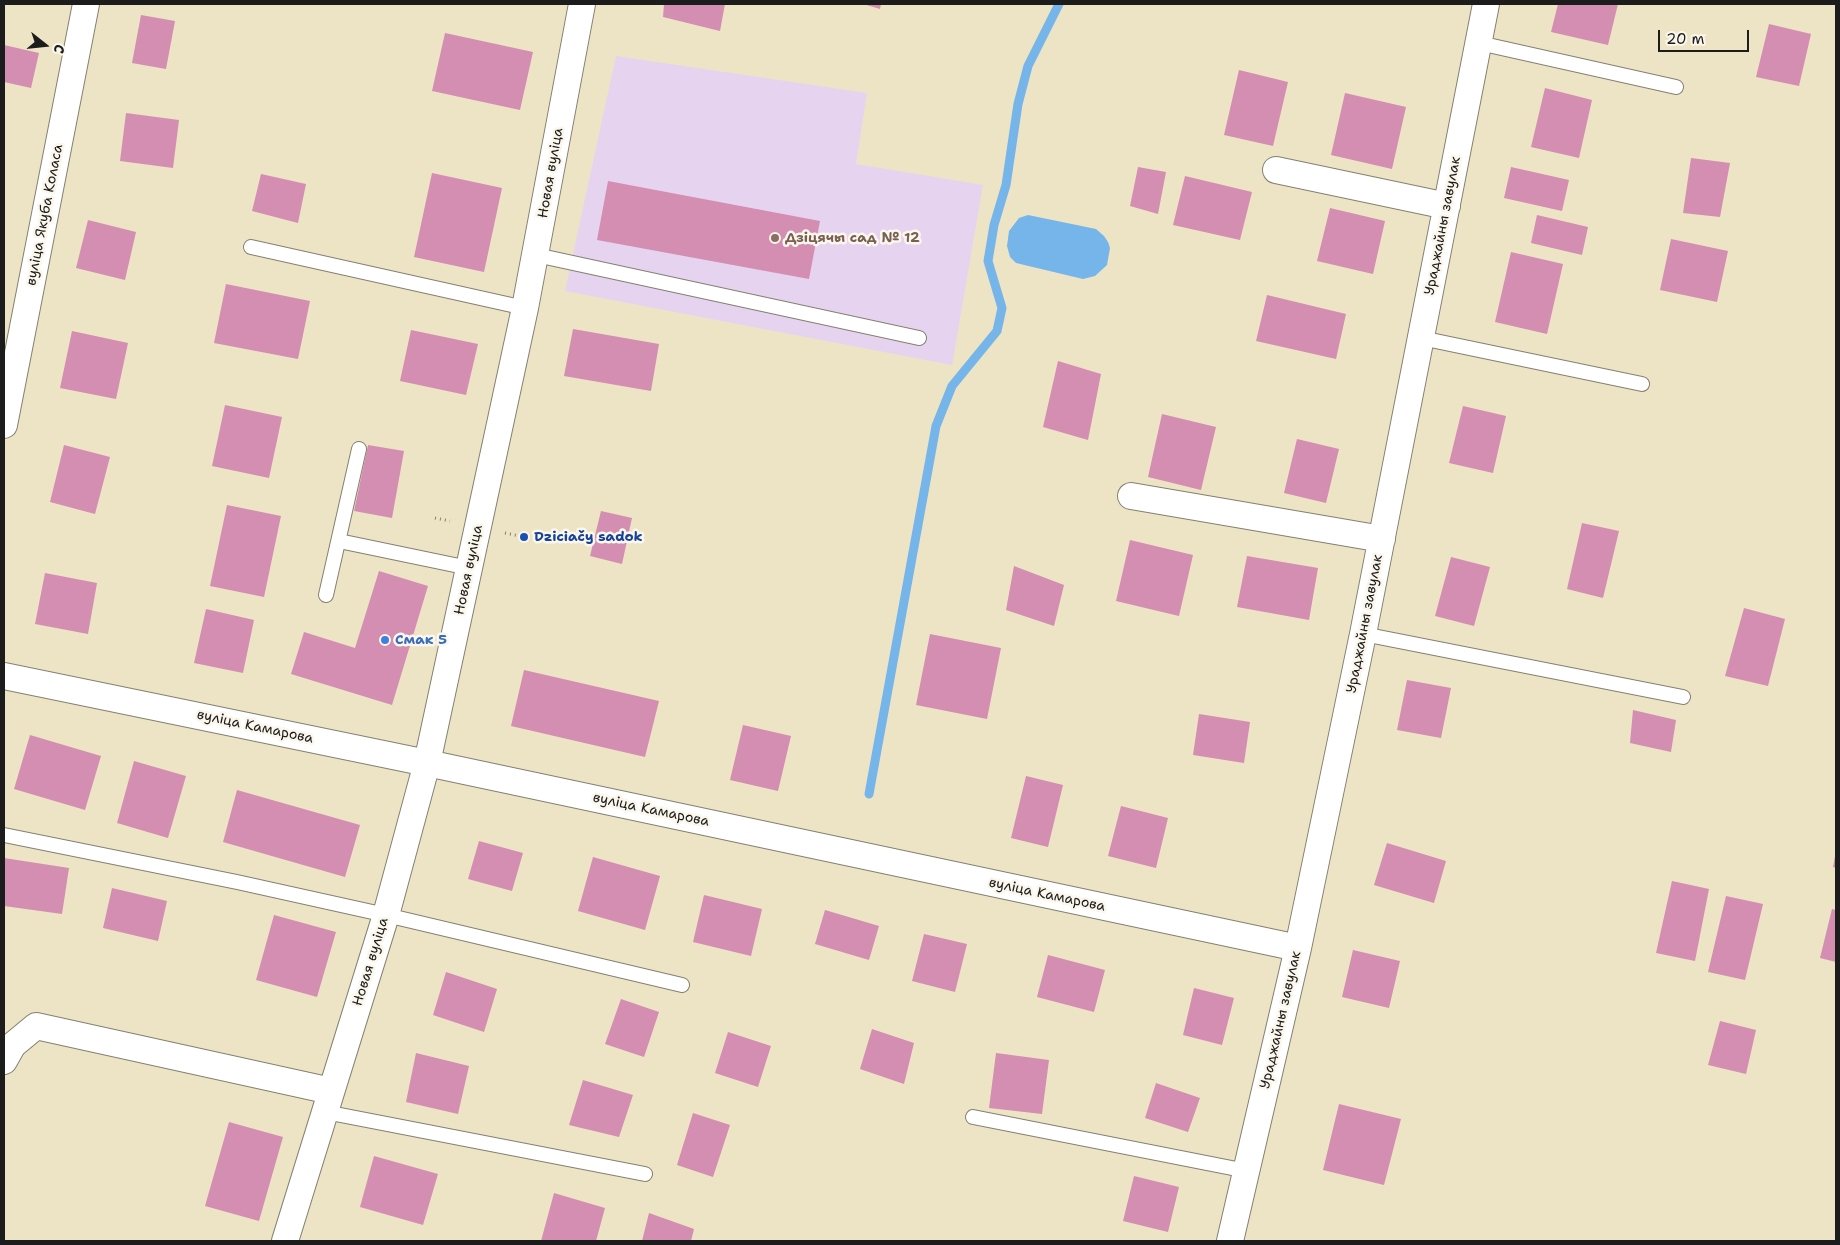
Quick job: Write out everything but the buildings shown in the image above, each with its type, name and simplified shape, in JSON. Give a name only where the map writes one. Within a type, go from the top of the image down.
[{"type":"street","name":"вуліца Якуба Коласа","points":[[4,426],[86,4]]},
{"type":"street","name":"Новая вуліца","points":[[285,1241],[386,915],[427,763],[536,255],[582,4]]},
{"type":"street","name":"Ураджайны завулак","points":[[1230,1241],[1298,948],[1363,634],[1486,4]]},
{"type":"street","points":[[1276,170],[1447,206]]},
{"type":"street","points":[[1131,496],[1382,539]]},
{"type":"street","name":"вуліца Камарова","points":[[4,676],[427,763],[1298,948]]},
{"type":"street","points":[[4,1061],[13,1045],[36,1026],[328,1102]]},
{"type":"lane","points":[[1479,43],[1676,87]]},
{"type":"lane","points":[[251,247],[525,308]]},
{"type":"lane","points":[[536,255],[919,338]]},
{"type":"lane","points":[[1421,338],[1642,384]]},
{"type":"lane","points":[[326,595],[359,449]]},
{"type":"lane","points":[[339,541],[469,568]]},
{"type":"lane","points":[[1363,634],[1683,697]]},
{"type":"lane","points":[[4,835],[237,882],[682,984]]},
{"type":"lane","points":[[328,1102],[645,1174]]},
{"type":"lane","points":[[973,1117],[1247,1171]]},
{"type":"shaded area","name":"Дзіцячы сад № 12","points":[[616,56],[867,93],[856,164],[983,185],[952,365],[565,291]]},
{"type":"water","points":[[1028,215],[1096,229],[1104,236],[1110,248],[1107,265],[1095,276],[1083,279],[1016,263],[1010,257],[1007,246],[1009,231],[1019,218]]},
{"type":"waterway","points":[[869,794],[936,426],[952,386],[997,331],[1002,308],[988,261],[994,225],[1006,185],[1018,104],[1028,66],[1059,4]]},
{"type":"place","name":"Дзіцячы сад № 12","points":[[775,238]]},
{"type":"place","name":"Dziciačy sadok","points":[[524,537]]},
{"type":"place","name":"Смак 5","points":[[385,640]]}]
